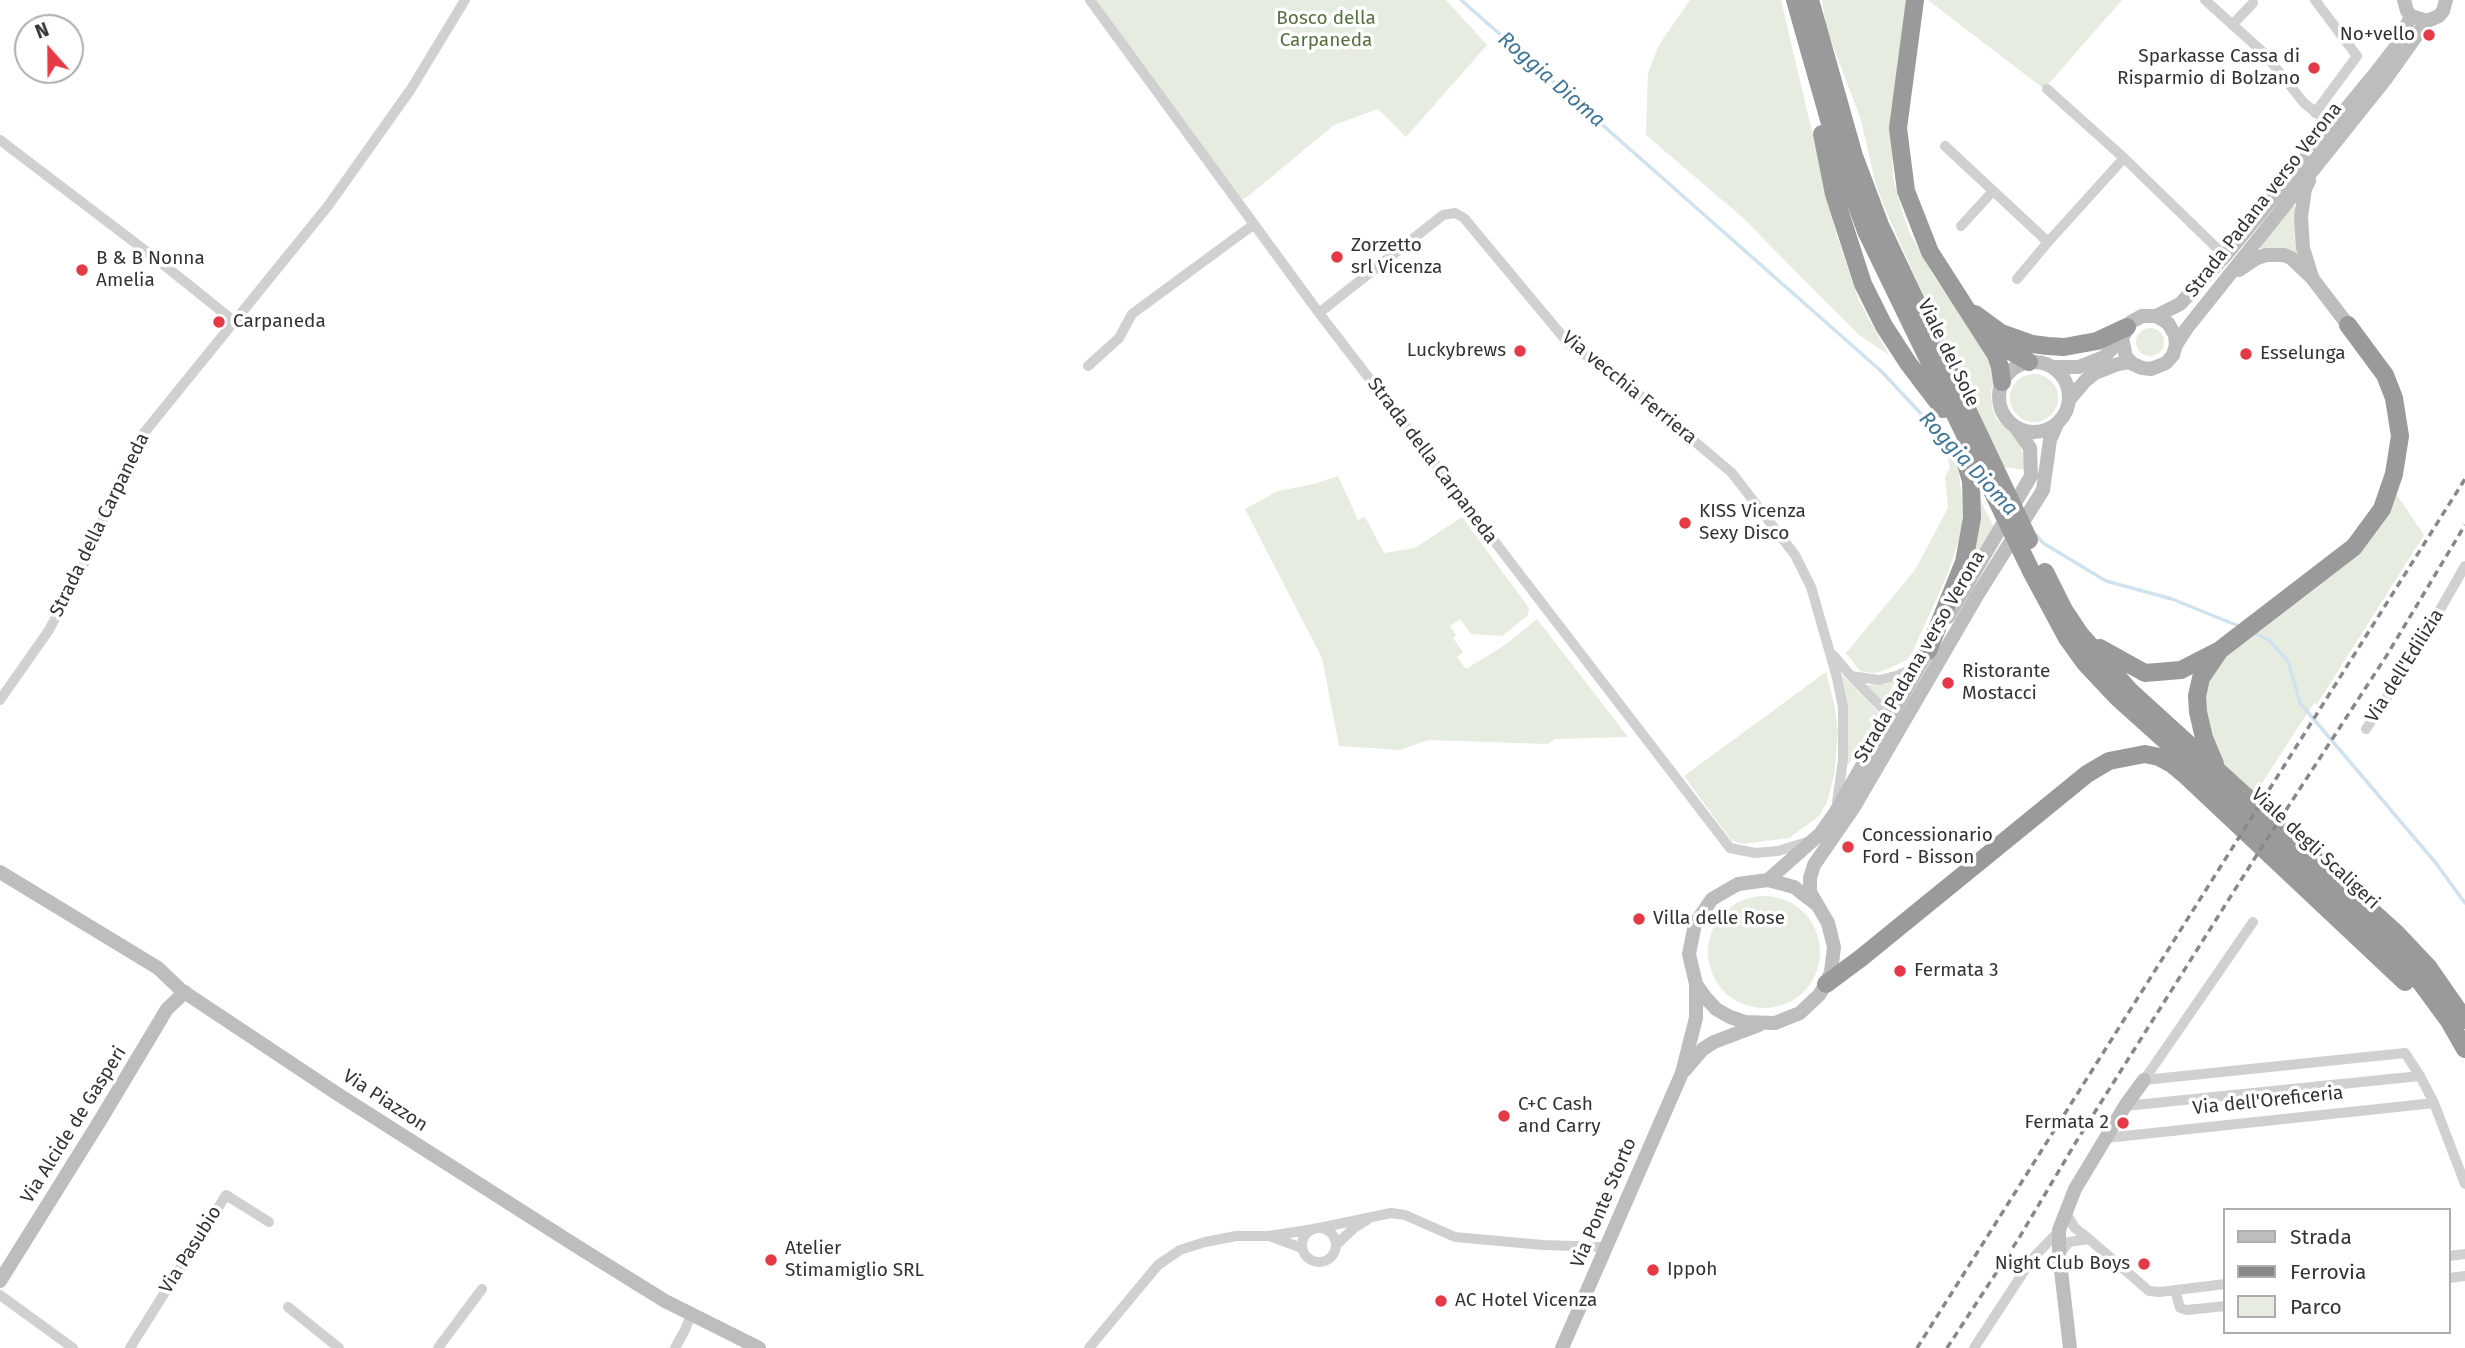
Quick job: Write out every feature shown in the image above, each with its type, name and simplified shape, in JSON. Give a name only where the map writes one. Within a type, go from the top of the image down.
[{"type":"highway","name":"Viale del Sole","points":[[1795,0],[1841,162],[2064,610],[2124,694]]},
{"type":"highway","name":"Viale del Sole","points":[[1810,0],[1873,228],[2049,607],[2085,663],[2124,694]]},
{"type":"highway","points":[[1915,0],[1898,128],[1906,191],[1930,252],[1943,275],[2005,348],[2029,362]]},
{"type":"highway","points":[[1801,24],[1835,194],[1863,284],[1884,326],[1939,403],[1957,435],[1971,481],[1972,518],[1964,562],[1923,658]]},
{"type":"highway","points":[[1969,308],[2001,332],[2032,344],[2073,346],[2124,332]]},
{"type":"highway","points":[[1969,308],[1996,355],[2002,382]]},
{"type":"highway","points":[[2080,634],[2108,654],[2145,673],[2181,670],[2220,650],[2354,547],[2382,509],[2394,474],[2400,436],[2393,398],[2385,376],[2348,325]]},
{"type":"highway","points":[[2219,770],[2204,738],[2197,696],[2201,678],[2220,650]]},
{"type":"highway","name":"Viale degli Scaligeri","points":[[2124,694],[2219,770],[2397,934],[2429,968],[2465,1020]]},
{"type":"highway","name":"Viale degli Scaligeri","points":[[2124,694],[2245,813],[2387,945],[2421,983],[2449,1021],[2465,1049]]},
{"type":"highway","points":[[1826,984],[2087,774],[2109,761],[2145,754],[2159,757],[2178,769],[2387,964],[2441,1021],[2465,1057]]},
{"type":"main road","points":[[2404,0],[2411,16],[2427,21]]},
{"type":"main road","points":[[2379,78],[2427,21],[2439,16],[2447,2]]},
{"type":"main road","points":[[2379,78],[2411,16]]},
{"type":"main road","name":"Strada Padana verso Verona","points":[[2155,316],[2180,304],[2193,293],[2333,127],[2379,78]]},
{"type":"main road","name":"Strada Padana verso Verona","points":[[2176,345],[2317,164],[2379,78]]},
{"type":"main road","points":[[2312,278],[2303,248],[2301,217],[2305,189],[2317,164]]},
{"type":"main road","points":[[2228,276],[2257,258],[2275,254],[2291,258],[2312,278],[2348,325]]},
{"type":"main road","points":[[2124,332],[2123,351],[2130,362],[2142,368],[2160,367],[2170,359],[2176,345],[2171,326],[2164,320],[2155,316],[2142,316],[2124,332],[2104,357],[2092,363],[2066,368],[2029,362],[2015,367],[2002,382],[1998,397],[2002,412],[2017,429],[2038,432],[2057,424],[2065,413],[2069,400],[2095,373],[2130,362]]},
{"type":"main road","points":[[2053,367],[2067,385],[2069,400]]},
{"type":"main road","name":"Strada Padana verso Verona","points":[[1696,984],[1705,997],[1723,1013],[1745,1022],[1762,1024],[1775,1023],[1800,1013],[1819,995],[1826,984],[1834,960],[1834,947],[1828,923],[1810,892],[1810,877],[1814,865],[1854,807],[2045,486],[2050,440],[2057,424]]},
{"type":"main road","name":"Strada Padana verso Verona","points":[[1768,880],[1814,840],[1835,813],[1923,658],[2012,511],[2031,476],[2032,466],[2030,448],[2017,429]]},
{"type":"main road","name":"Via Piazzon","points":[[0,872],[158,968],[186,992],[347,1100],[600,1261],[691,1315],[759,1348]]},
{"type":"main road","points":[[1696,984],[1689,954],[1690,939],[1702,911],[1731,887],[1752,880],[1768,880],[1794,887],[1816,904]]},
{"type":"main road","points":[[158,968],[165,988],[167,1009]]},
{"type":"main road","name":"Via Ponte Storto","points":[[1565,1346],[1605,1247],[1682,1073],[1696,1018],[1696,984]]},
{"type":"main road","name":"Via Alcide de Gasperi","points":[[0,1281],[167,1009],[186,992]]},
{"type":"main road","name":"Via Ponte Storto","points":[[1682,1073],[1703,1049],[1714,1042],[1762,1024]]},
{"type":"main road","points":[[2070,1348],[2059,1253],[2059,1230],[2075,1189],[2125,1106],[2144,1080]]},
{"type":"street","name":"Strada della Carpaneda","points":[[0,700],[49,630],[91,550],[116,488],[143,434],[328,206],[411,89],[465,0]]},
{"type":"street","name":"Strada della Carpaneda","points":[[1090,0],[1319,313],[1730,848],[1755,853],[1778,851],[1814,840]]},
{"type":"street","points":[[2205,0],[2264,53],[2315,113],[2333,127]]},
{"type":"street","points":[[2315,0],[2357,56],[2315,113]]},
{"type":"street","points":[[2232,25],[2253,3]]},
{"type":"street","points":[[2047,89],[2124,158],[2225,256]]},
{"type":"street","points":[[0,140],[159,261],[235,323]]},
{"type":"street","points":[[1945,146],[2048,242]]},
{"type":"street","points":[[2017,278],[2124,158]]},
{"type":"street","points":[[1961,226],[1993,191]]},
{"type":"street","name":"Via vecchia Ferriera","points":[[1319,313],[1443,215],[1455,213],[1464,218],[1569,344],[1616,374],[1732,473],[1795,555],[1811,587],[1836,674],[1844,725],[1842,782],[1835,813]]},
{"type":"street","points":[[1088,366],[1119,338],[1132,314],[1253,225]]},
{"type":"street","name":"Via dell'Edilizia","points":[[2366,729],[2412,659],[2465,566]]},
{"type":"street","name":"Via vecchia Ferriera","points":[[1827,646],[1851,676],[1890,716]]},
{"type":"street","points":[[1851,676],[1879,680],[1896,676],[1923,658]]},
{"type":"street","points":[[1890,716],[1895,738]]},
{"type":"street","points":[[2144,1080],[2253,922]]},
{"type":"street","name":"Via dell'Oreficeria","points":[[2144,1080],[2405,1053],[2434,1103],[2465,1184]]},
{"type":"street","name":"Via dell'Oreficeria","points":[[2125,1106],[2420,1076]]},
{"type":"street","name":"Via dell'Oreficeria","points":[[2106,1138],[2434,1103]]},
{"type":"street","name":"Via Pasubio","points":[[130,1348],[226,1195],[269,1222]]},
{"type":"street","points":[[2065,1212],[2075,1228],[2149,1291],[2224,1284]]},
{"type":"street","points":[[1089,1348],[1158,1265],[1180,1250],[1205,1242],[1236,1236],[1269,1236],[1317,1229],[1391,1213],[1405,1215],[1455,1237],[1543,1245],[1605,1247]]},
{"type":"street","points":[[1269,1236],[1303,1248],[1311,1259],[1322,1261],[1333,1254],[1336,1245],[1354,1228],[1377,1214]]},
{"type":"street","points":[[1303,1248],[1304,1238],[1317,1229],[1329,1232],[1336,1245]]},
{"type":"street","points":[[1974,1348],[2032,1259],[2059,1230]]},
{"type":"street","points":[[2059,1253],[2069,1242],[2089,1239]]},
{"type":"street","points":[[438,1348],[482,1289]]},
{"type":"street","points":[[2175,1290],[2180,1308],[2188,1310],[2224,1306]]},
{"type":"street","points":[[0,1295],[73,1348]]},
{"type":"street","points":[[288,1307],[339,1348]]},
{"type":"street","points":[[675,1348],[691,1315]]},
{"type":"green space","name":"Bosco della Carpaneda","points":[[1096,0],[1446,0],[1487,45],[1406,137],[1378,109],[1334,125],[1247,197],[1236,203]]},
{"type":"green space","points":[[1690,0],[1781,0],[1836,233],[1859,301],[1889,355],[1859,335],[1742,217],[1646,135],[1648,73],[1659,45]]},
{"type":"green space","points":[[1822,0],[1907,0],[1892,125],[1893,177],[1899,201],[1909,232],[1935,278],[1992,357],[1996,381],[1991,390],[1992,407],[1997,420],[2018,437],[2027,470],[2002,467],[1885,209],[1875,182],[1861,120],[1826,27]]},
{"type":"green space","points":[[1928,0],[2122,0],[2044,89]]},
{"type":"green space","points":[[2293,205],[2298,254],[2296,256],[2264,251],[2259,247]]},
{"type":"green space","points":[[2150,328],[2160,332],[2164,342],[2160,352],[2150,356],[2140,352],[2136,342],[2140,332]]},
{"type":"green space","points":[[2034,374],[2051,381],[2058,398],[2051,415],[2034,422],[2017,415],[2010,398],[2017,381]]},
{"type":"green space","points":[[1952,445],[1959,472],[1963,508],[1962,530],[1948,573],[1907,660],[1883,671],[1860,671],[1846,653],[1915,570],[1948,508],[1945,477],[1950,468],[1946,449]]},
{"type":"green space","points":[[1338,476],[1358,520],[1365,517],[1384,553],[1415,548],[1462,517],[1529,608],[1528,615],[1502,636],[1471,634],[1460,619],[1450,626],[1456,635],[1453,638],[1463,652],[1457,657],[1466,669],[1505,645],[1537,619],[1628,737],[1555,739],[1548,744],[1428,740],[1400,750],[1339,746],[1322,658],[1245,509],[1278,491]]},
{"type":"green space","points":[[2393,489],[2424,535],[2317,704],[2314,703],[2254,795],[2222,765],[2199,702],[2214,661],[2336,566]]},
{"type":"green space","points":[[1975,490],[1994,527],[1972,561]]},
{"type":"green space","points":[[1826,672],[1838,732],[1834,776],[1827,802],[1819,816],[1789,838],[1742,844],[1731,840],[1684,776]]},
{"type":"green space","points":[[1840,673],[1880,717],[1848,765],[1848,718]]},
{"type":"green space","points":[[1896,680],[1884,704],[1865,685],[1887,684]]},
{"type":"green space","points":[[1764,896],[1785,901],[1803,913],[1815,931],[1820,952],[1815,973],[1803,991],[1785,1003],[1764,1008],[1743,1003],[1725,991],[1713,973],[1708,952],[1713,931],[1725,913],[1743,901]]},
{"type":"waterway","name":"Roggia Dioma","points":[[1461,0],[1881,371],[1956,451]]},
{"type":"waterway","name":"Roggia Dioma","points":[[2036,535],[2043,543],[2106,581],[2172,599],[2241,627]]},
{"type":"waterway","name":"Roggia Dioma","points":[[2254,633],[2269,640],[2288,661],[2300,703],[2435,862],[2465,903]]},
{"type":"railway","points":[[1917,1348],[2465,479]]},
{"type":"railway","points":[[1947,1348],[2019,1238],[2076,1142],[2258,853],[2387,655],[2465,525]]},
{"type":"place","name":"No+vello","points":[[2429,35]]},
{"type":"place","name":"Sparkasse Cassa di Risparmio di Bolzano","points":[[2314,68]]},
{"type":"place","name":"Zorzetto srl Vicenza","points":[[1337,257]]},
{"type":"place","name":"B & B Nonna Amelia","points":[[82,270]]},
{"type":"place","name":"Carpaneda","points":[[219,322]]},
{"type":"place","name":"Luckybrews","points":[[1520,351]]},
{"type":"place","name":"Esselunga","points":[[2246,354]]},
{"type":"place","name":"KISS Vicenza Sexy Disco","points":[[1685,523]]},
{"type":"place","name":"Ristorante Mostacci","points":[[1948,683]]},
{"type":"place","name":"Concessionario Ford - Bisson","points":[[1848,847]]},
{"type":"place","name":"Villa delle Rose","points":[[1639,919]]},
{"type":"place","name":"Fermata 3","points":[[1900,971]]},
{"type":"place","name":"C+C Cash and Carry","points":[[1504,1116]]},
{"type":"place","name":"Fermata 2","points":[[2123,1123]]},
{"type":"place","name":"Atelier Stimamiglio SRL","points":[[771,1260]]},
{"type":"place","name":"Night Club Boys","points":[[2144,1264]]},
{"type":"place","name":"Ippoh","points":[[1653,1270]]},
{"type":"place","name":"AC Hotel Vicenza","points":[[1441,1301]]}]
